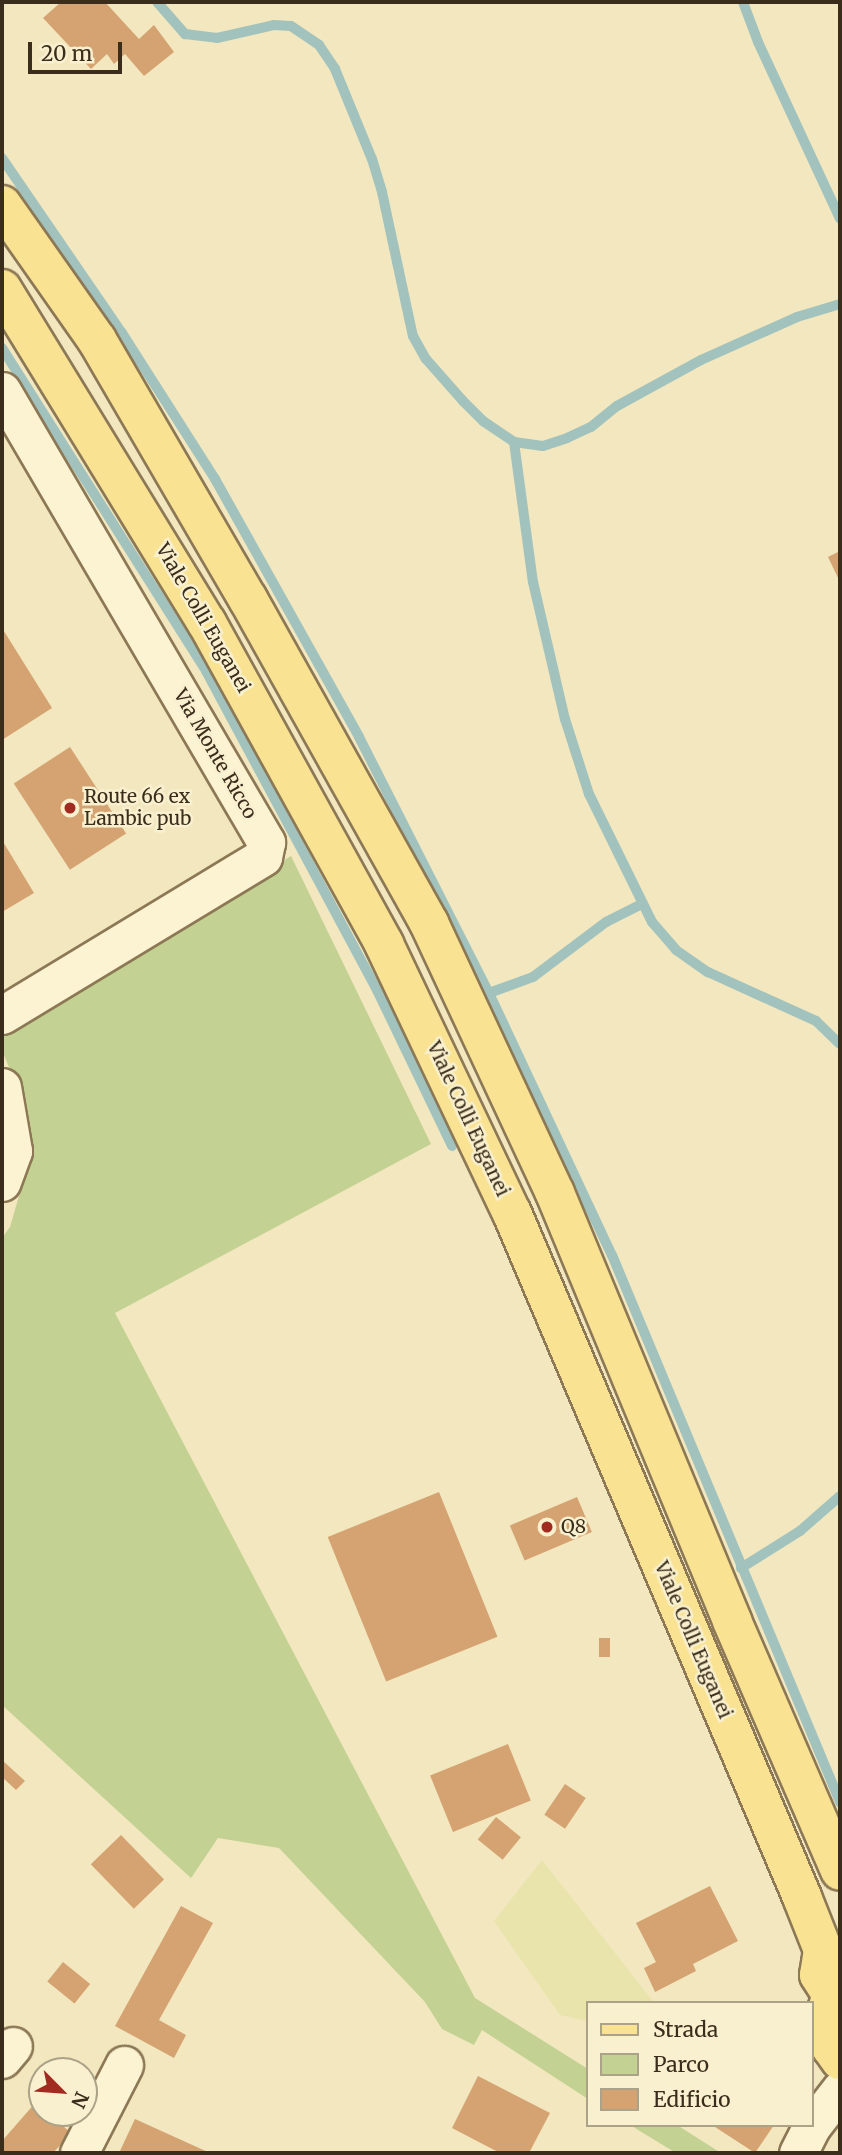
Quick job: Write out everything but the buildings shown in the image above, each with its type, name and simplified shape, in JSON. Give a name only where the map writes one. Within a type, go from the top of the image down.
[{"type":"main road","points":[[2,205],[97,340],[248,598],[429,923],[555,1193],[732,1621],[840,1871]]},
{"type":"main road","name":"Viale Colli Euganei","points":[[2,289],[207,623],[384,944],[517,1226],[803,1897],[823,1950],[819,1975],[836,1990],[826,2012],[826,2030],[831,2047],[840,2060]]},
{"type":"street","name":"Via Monte Ricco","points":[[2,391],[266,842],[263,857],[2,1015]]},
{"type":"street","points":[[2,1087],[13,1151],[2,1182]]},
{"type":"street","points":[[79,2153],[124,2065]]},
{"type":"street","points":[[814,2123],[840,2090]]},
{"type":"street","points":[[798,2153],[811,2127]]},
{"type":"shaded area","points":[[542,1860],[652,2000],[586,2001],[586,2021],[560,2015],[494,1921]]},
{"type":"green space","points":[[291,856],[431,1144],[115,1313],[475,1998],[586,2068],[586,2098],[482,2030],[474,2045],[442,2029],[425,2002],[279,1848],[218,1838],[191,1878],[2,1705],[2,1238],[10,1227],[31,1155],[17,1087],[2,1050],[2,1036]]},
{"type":"green space","points":[[633,2127],[680,2127],[721,2153],[676,2153]]},
{"type":"waterway","points":[[157,2],[185,34],[217,38],[274,25],[291,26],[319,45],[335,69],[372,159],[382,192],[413,336],[426,359],[463,401],[483,421],[514,442],[543,446],[567,438],[591,427],[617,406],[701,360],[797,317],[840,304]]},
{"type":"waterway","points":[[743,2],[758,42],[840,219]]},
{"type":"waterway","points":[[2,158],[122,333],[215,479],[359,737],[489,993],[612,1255],[840,1802]]},
{"type":"waterway","points":[[2,348],[206,671],[377,990],[452,1146]]},
{"type":"waterway","points":[[514,442],[533,582],[565,719],[589,794],[652,922],[676,950],[708,972],[816,1021],[840,1044]]},
{"type":"waterway","points":[[489,993],[533,977],[606,922],[642,904]]},
{"type":"waterway","points":[[741,1568],[800,1531],[840,1496]]},
{"type":"place","name":"Route 66 ex Lambic pub","points":[[70,808]]},
{"type":"place","name":"Q8","points":[[547,1527]]}]
